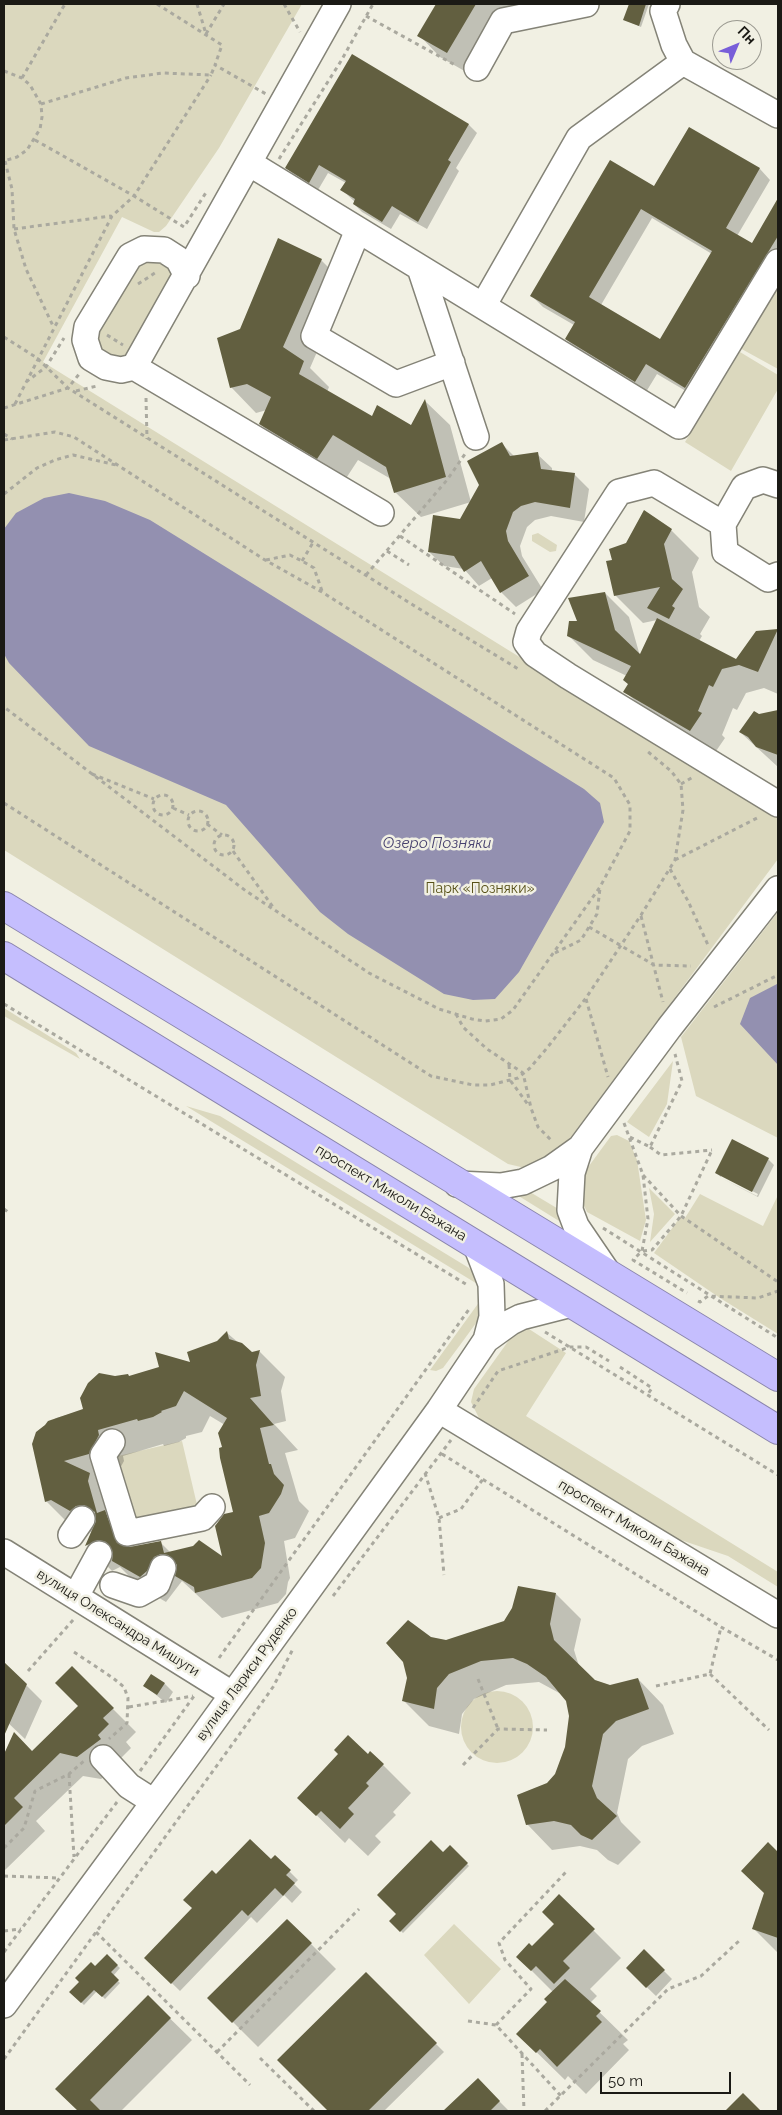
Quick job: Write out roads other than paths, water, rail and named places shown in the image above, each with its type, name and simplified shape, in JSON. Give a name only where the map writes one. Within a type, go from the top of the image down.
[{"type":"highway","points":[[4,906],[457,1184],[608,1273],[778,1377]]},
{"type":"highway","name":"проспект Миколи Бажана","points":[[4,956],[778,1430]]},
{"type":"street","points":[[140,371],[187,276],[338,4]]},
{"type":"street","points":[[477,68],[503,21],[586,4]]},
{"type":"street","points":[[667,4],[663,11],[674,44],[684,62],[778,115]]},
{"type":"street","points":[[483,306],[579,138],[684,62]]},
{"type":"street","points":[[249,163],[679,426],[778,262]]},
{"type":"street","points":[[358,230],[314,336],[396,384],[452,363]]},
{"type":"street","points":[[187,276],[178,259],[164,250],[144,249],[130,256],[87,327],[85,340],[91,358],[106,368],[140,371],[381,513]]},
{"type":"street","points":[[420,268],[476,437]]},
{"type":"street","points":[[778,485],[763,480],[744,487],[723,524],[725,552],[768,579],[778,575]]},
{"type":"street","points":[[723,524],[654,483],[619,492],[533,626],[526,642],[535,654],[770,810]]},
{"type":"street","points":[[457,1184],[501,1186],[523,1182],[538,1177],[573,1153],[778,889]]},
{"type":"street","points":[[573,1153],[570,1210],[576,1226],[608,1273]]},
{"type":"street","name":"вулиця Лариси Руденко","points":[[4,2005],[439,1410],[486,1340],[492,1317],[491,1284],[476,1245]]},
{"type":"street","name":"вулиця Лариси Руденко","points":[[486,1340],[521,1317],[572,1304]]},
{"type":"street","name":"проспект Миколи Бажана","points":[[439,1410],[778,1615]]},
{"type":"street","points":[[112,1442],[103,1455],[127,1533],[202,1518],[212,1507]]},
{"type":"street","name":"вулиця Олександра Мишуги","points":[[4,1552],[75,1608],[99,1611],[232,1694]]},
{"type":"street","points":[[75,1608],[99,1554]]},
{"type":"street","points":[[99,1611],[118,1576],[139,1594],[157,1584],[163,1568]]},
{"type":"street","points":[[103,1758],[129,1786],[154,1802]]},
{"type":"water","name":"Озеро Позняки","points":[[69,493],[105,501],[150,520],[584,789],[600,803],[604,822],[519,972],[495,999],[473,1000],[444,994],[348,934],[320,912],[226,805],[89,746],[9,663],[4,654],[4,529],[16,513],[44,498]]},
{"type":"water","points":[[777,984],[778,1065],[740,1024],[750,998]]},
{"type":"park label","name":"Парк «Позняки»","points":[[480,889]]}]
